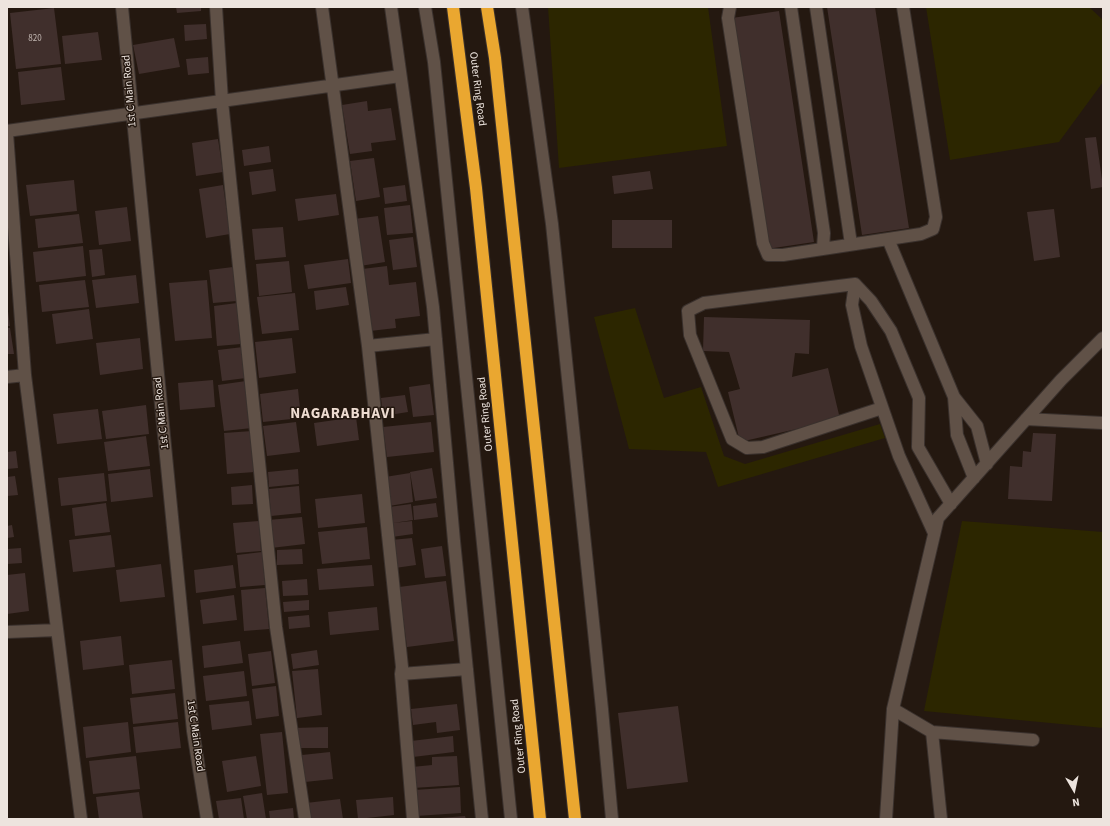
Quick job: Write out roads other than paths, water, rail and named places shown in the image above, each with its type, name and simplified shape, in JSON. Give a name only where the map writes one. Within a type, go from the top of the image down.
[{"type":"highway","name":"Outer Ring Road","points":[[453,7],[476,188],[540,819]]},
{"type":"highway","name":"Outer Ring Road","points":[[487,7],[496,66],[575,819]]},
{"type":"street","name":"1st C Main Road","points":[[122,7],[193,731],[207,819]]},
{"type":"street","points":[[216,7],[222,101],[276,627],[305,819]]},
{"type":"street","points":[[322,7],[368,346],[402,667],[401,674],[413,819]]},
{"type":"street","points":[[391,7],[433,307],[482,819]]},
{"type":"street","points":[[425,7],[434,62],[511,819]]},
{"type":"street","points":[[522,7],[552,224],[612,819]]},
{"type":"street","points":[[730,7],[728,18],[763,243],[768,256],[783,256],[823,248],[921,234],[933,229],[936,217],[903,7]]},
{"type":"street","points":[[791,7],[824,233],[823,248]]},
{"type":"street","points":[[816,7],[852,244]]},
{"type":"street","points":[[81,819],[24,375],[7,132],[400,76]]},
{"type":"street","points":[[888,239],[954,397],[977,426],[987,464]]},
{"type":"street","points":[[855,284],[704,303],[688,311],[690,335],[732,439],[747,448],[763,446],[882,408]]},
{"type":"street","points":[[855,284],[852,305],[861,346],[899,456],[934,533]]},
{"type":"street","points":[[855,284],[871,301],[891,331],[919,398],[918,447],[951,504]]},
{"type":"street","points":[[886,819],[893,710],[938,518],[1061,380],[1103,338]]},
{"type":"street","points":[[368,346],[436,339]]},
{"type":"street","points":[[7,377],[24,375]]},
{"type":"street","points":[[954,397],[957,435],[974,478]]},
{"type":"street","points":[[1026,419],[1103,422]]},
{"type":"street","points":[[7,632],[57,630]]},
{"type":"street","points":[[401,674],[467,669]]},
{"type":"street","points":[[893,710],[932,732],[1033,740]]},
{"type":"street","points":[[932,732],[941,819]]},
{"type":"district","name":"NAGARABHAVI","points":[[343,415]]}]
